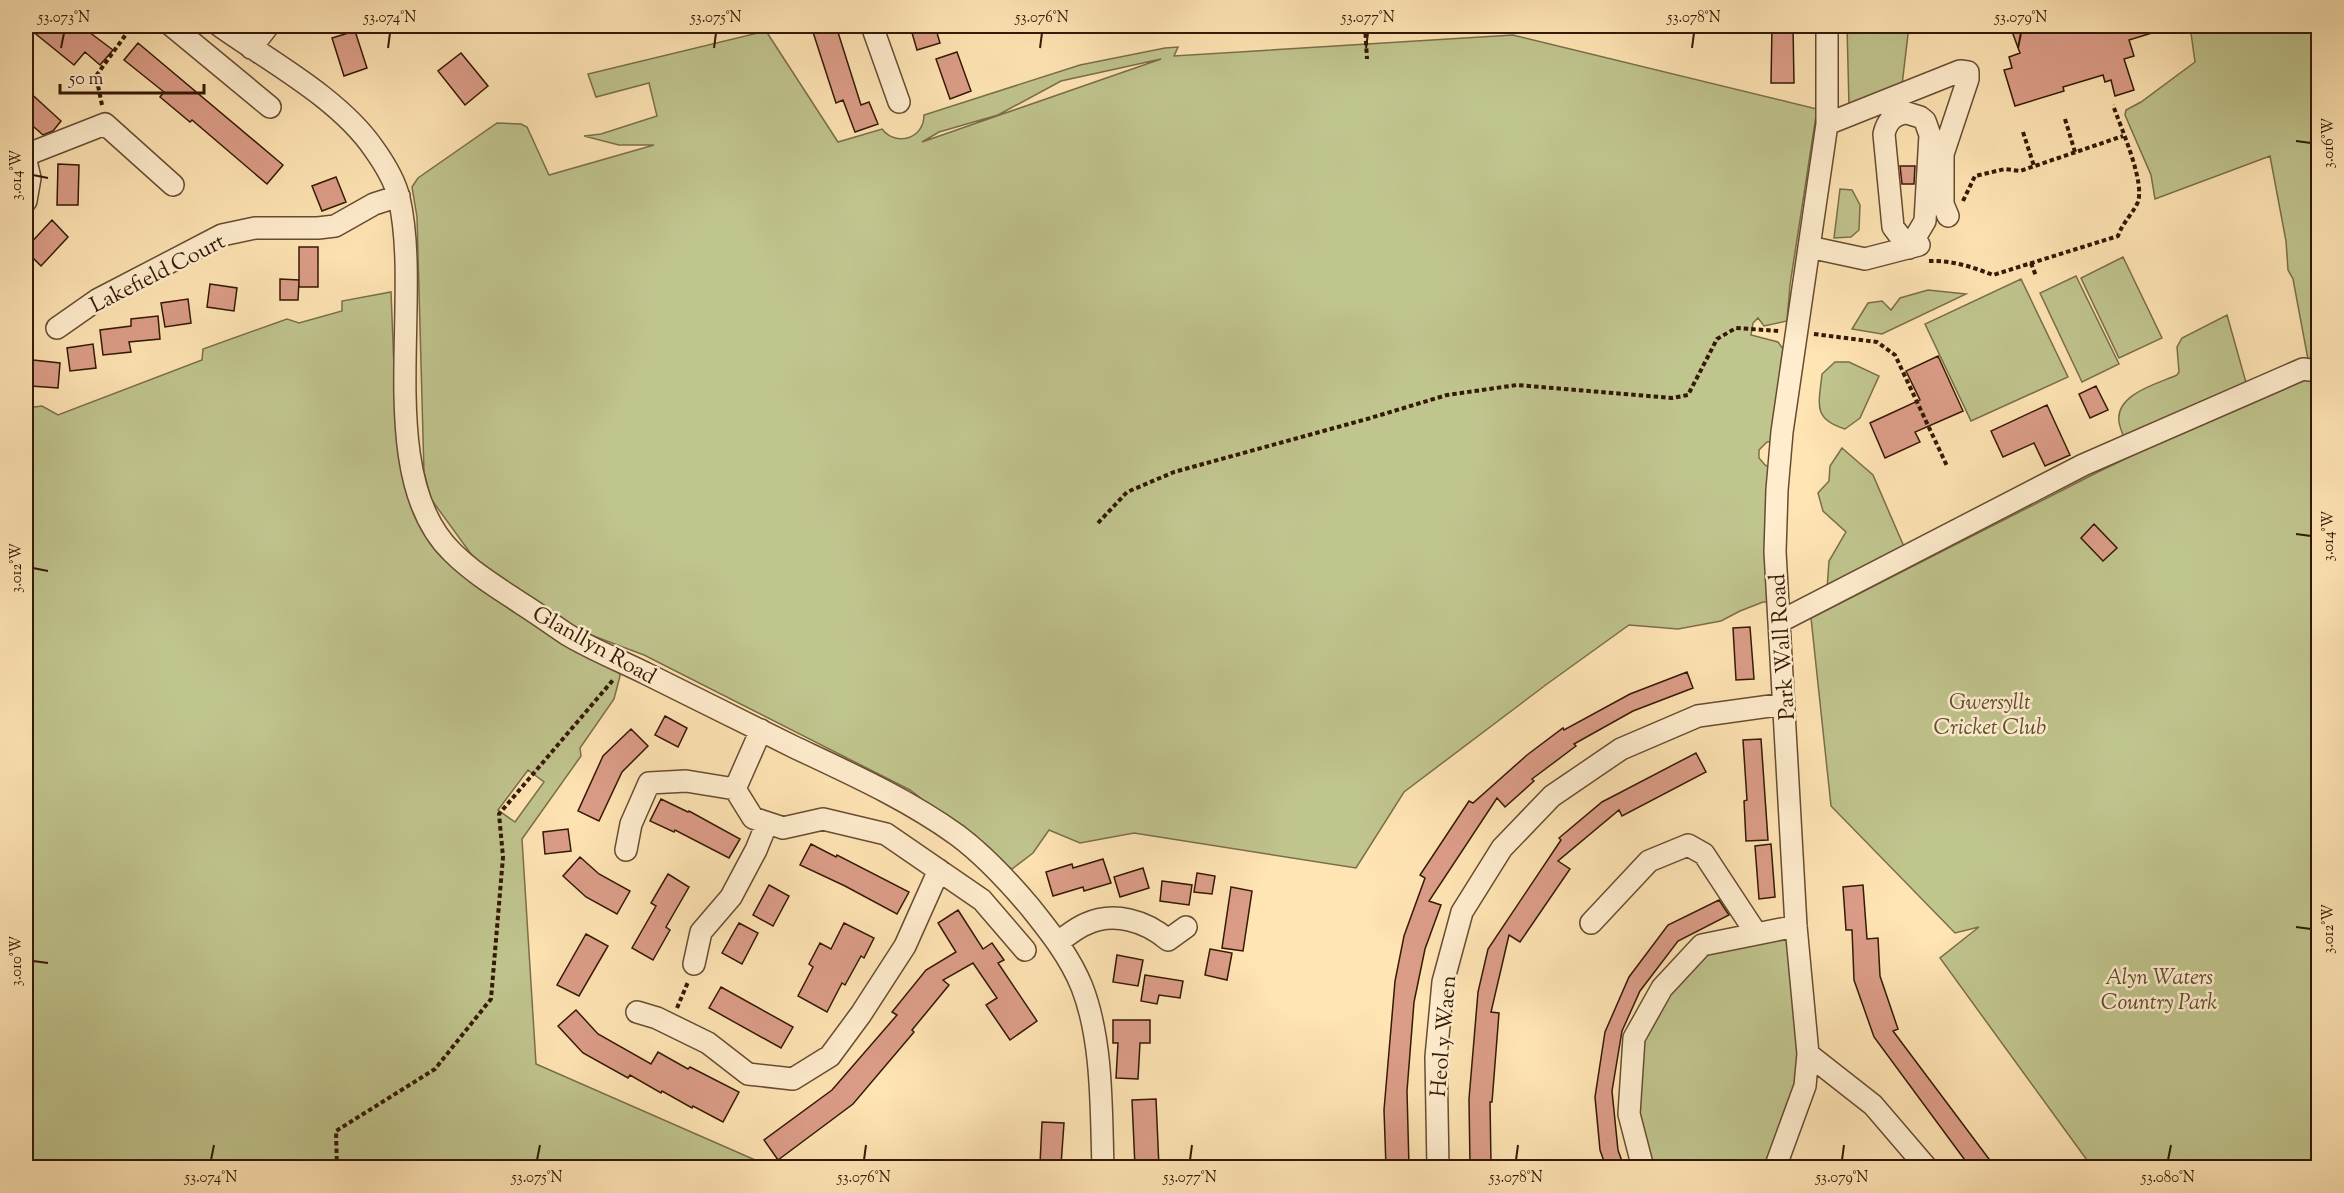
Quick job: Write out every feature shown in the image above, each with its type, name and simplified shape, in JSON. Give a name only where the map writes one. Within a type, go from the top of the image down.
[{"type":"street","points":[[172,26],[270,107]]},
{"type":"street","name":"Glanllyn Road","points":[[220,26],[290,73],[346,117],[374,148],[392,179],[399,196],[405,232],[406,405],[410,461],[418,495],[429,523],[449,550],[474,571],[569,635],[902,799],[959,836],[1006,879],[1058,942],[1081,986],[1090,1014],[1100,1099],[1103,1167]]},
{"type":"street","points":[[251,48],[268,26]]},
{"type":"street","points":[[872,26],[899,102]]},
{"type":"street","name":"Park Wall Road","points":[[1775,1167],[1805,1086],[1808,1054],[1796,926],[1775,552],[1777,490],[1782,432],[1827,124],[1827,26]]},
{"type":"street","points":[[1827,124],[1960,71],[1968,72],[1968,79],[1943,154],[1943,204],[1955,210]]},
{"type":"street","points":[[1907,113],[1920,117],[1925,122],[1930,135],[1920,251],[1893,227],[1884,134],[1889,121],[1907,113]]},
{"type":"street","points":[[26,155],[105,124],[173,185]]},
{"type":"street","points":[[26,161],[30,178],[26,201]]},
{"type":"street","name":"Lakefield Court","points":[[57,328],[97,300],[222,235],[255,228],[335,226],[374,204],[399,196]]},
{"type":"street","points":[[1809,247],[1865,259],[1920,251]]},
{"type":"street","points":[[1779,622],[2083,465],[2302,369],[2310,370]]},
{"type":"street","name":"Heol y Waen","points":[[1438,1167],[1436,1057],[1443,982],[1462,912],[1502,848],[1552,796],[1621,749],[1698,716],[1785,704]]},
{"type":"street","points":[[735,789],[761,730]]},
{"type":"street","points":[[626,850],[631,824],[649,783],[686,781],[735,789],[753,818],[783,828],[823,819],[886,834],[982,900],[1025,950]]},
{"type":"street","points":[[694,964],[701,932],[731,897],[756,850],[767,823]]},
{"type":"street","points":[[1591,923],[1649,861],[1688,845],[1704,854],[1756,933]]},
{"type":"street","points":[[637,1012],[708,1043],[748,1074],[793,1079],[830,1056],[861,1014],[905,946],[939,870]]},
{"type":"street","points":[[1058,942],[1085,924],[1100,920],[1122,919],[1141,922],[1157,930],[1167,946],[1186,927]]},
{"type":"street","points":[[1643,1167],[1629,1114],[1634,1038],[1662,988],[1702,945],[1796,926]]},
{"type":"street","points":[[1808,1054],[1873,1105],[1927,1167]]},
{"type":"path","points":[[105,124],[96,76],[132,26]]},
{"type":"path","points":[[1365,26],[1368,59]]},
{"type":"path","points":[[1920,251],[1993,275],[2118,236],[2123,222],[2138,203],[2139,184],[2113,105]]},
{"type":"path","points":[[2065,119],[2075,152]]},
{"type":"path","points":[[2023,132],[2034,166]]},
{"type":"path","points":[[1955,210],[1975,176],[2005,169],[2019,171],[2123,136]]},
{"type":"path","points":[[2031,263],[2036,276]]},
{"type":"path","points":[[1098,523],[1127,492],[1174,472],[1367,419],[1447,394],[1517,385],[1672,398],[1688,395],[1717,339],[1736,328],[1877,342],[1895,355],[1947,466]]},
{"type":"path","points":[[337,1167],[336,1131],[435,1070],[491,999],[503,856],[499,814],[627,664]]},
{"type":"path","points":[[671,1025],[694,964]]},
{"type":"green space","points":[[1847,26],[1909,26],[1902,85],[1849,105]]},
{"type":"green space","name":"Alyn Waters Country Park","points":[[2190,26],[2318,26],[2318,1167],[2092,1167],[1940,958],[1979,927],[1955,933],[1831,806],[1811,618],[2100,471],[2310,370],[2293,279],[2288,270],[2286,241],[2270,156],[2155,199],[2151,175],[2125,115],[2126,110],[2141,102],[2195,62]]},
{"type":"green space","points":[[766,31],[838,142],[882,129],[894,138],[908,138],[919,130],[924,115],[1080,65],[1165,48],[1178,47],[1174,56],[1513,35],[1817,109],[1790,285],[1787,321],[1764,326],[1758,318],[1753,323],[1751,335],[1778,342],[1783,349],[1775,418],[1776,441],[1767,442],[1759,450],[1759,458],[1774,470],[1771,602],[1763,602],[1721,621],[1678,629],[1629,625],[1404,792],[1356,868],[1134,833],[1080,843],[1049,830],[1033,853],[1012,869],[910,790],[644,655],[575,629],[512,590],[471,554],[431,499],[424,472],[417,217],[412,187],[418,178],[497,123],[521,124],[527,127],[549,175],[654,145],[619,145],[584,136],[601,134],[657,116],[649,83],[596,97],[588,74]],"holes":[[[1161,59],[922,142],[939,132],[998,115],[1061,81]]]},
{"type":"green space","points":[[1840,189],[1852,190],[1860,205],[1859,230],[1851,237],[1834,238]]},
{"type":"green space","points":[[2123,257],[2162,338],[2119,358],[2081,278]]},
{"type":"green space","points":[[2076,276],[2119,364],[2082,382],[2040,293]]},
{"type":"green space","points":[[2021,279],[2068,377],[1971,421],[1925,324]]},
{"type":"green space","points":[[1928,290],[1966,294],[1882,334],[1852,329],[1868,303],[1882,301],[1891,310],[1900,298]]},
{"type":"green space","points":[[391,292],[395,393],[408,495],[445,560],[617,662],[620,676],[614,699],[580,748],[581,756],[522,839],[536,1064],[771,1167],[26,1168],[26,408],[42,406],[58,415],[202,360],[203,349],[287,319],[299,323],[342,311],[342,301]],"holes":[[[528,770],[544,782],[515,822],[498,810]]]},
{"type":"green space","points":[[2227,315],[2247,386],[2125,441],[2119,422],[2124,404],[2139,391],[2177,375],[2179,372],[2177,347],[2182,338]]},
{"type":"green space","points":[[1835,362],[1849,362],[1879,376],[1860,418],[1845,429],[1827,420],[1820,409],[1822,374]]},
{"type":"green space","points":[[1842,448],[1873,475],[1905,549],[1827,589],[1829,561],[1846,532],[1823,511],[1818,493],[1829,481],[1830,466]]},
{"type":"green space","points":[[1796,926],[1808,1054],[1775,1167],[1643,1167],[1634,1038],[1702,945]]},
{"type":"building","points":[[26,26],[81,26],[113,50],[100,65],[85,52],[74,65]]},
{"type":"building","points":[[811,26],[836,26],[861,105],[869,102],[878,124],[855,132],[843,100],[836,103]]},
{"type":"building","points":[[910,26],[935,26],[940,43],[917,50]]},
{"type":"building","points":[[1772,26],[1793,26],[1794,83],[1771,83]]},
{"type":"building","points":[[2010,26],[2164,26],[2165,29],[2129,40],[2134,56],[2124,59],[2134,90],[2115,96],[2111,80],[2105,82],[2103,75],[2063,87],[2064,91],[2015,106],[2004,70],[2012,68],[2009,57],[2020,53]]},
{"type":"building","points":[[355,31],[367,68],[344,76],[332,38]]},
{"type":"building","points":[[138,43],[283,165],[267,184],[192,120],[190,122],[160,97],[164,92],[124,60]]},
{"type":"building","points":[[957,52],[971,91],[950,99],[936,59]]},
{"type":"building","points":[[461,53],[488,86],[465,105],[438,71]]},
{"type":"building","points":[[26,89],[61,121],[53,131],[43,135],[26,120]]},
{"type":"building","points":[[58,164],[79,165],[78,205],[57,205]]},
{"type":"building","points":[[1900,166],[1915,166],[1914,184],[1902,184]]},
{"type":"building","points":[[336,177],[346,202],[322,211],[312,186]]},
{"type":"building","points":[[52,220],[68,237],[41,266],[26,251],[26,248]]},
{"type":"building","points":[[299,247],[318,247],[318,287],[299,287]]},
{"type":"building","points":[[280,279],[299,280],[298,300],[280,300]]},
{"type":"building","points":[[210,284],[237,288],[234,311],[207,307]]},
{"type":"building","points":[[188,299],[191,323],[165,327],[161,303]]},
{"type":"building","points":[[158,316],[160,339],[129,342],[131,352],[103,355],[100,330],[131,326],[131,319]]},
{"type":"building","points":[[93,344],[96,368],[70,371],[67,348]]},
{"type":"building","points":[[1938,356],[1963,411],[1915,432],[1920,442],[1885,458],[1870,423],[1920,400],[1906,371]]},
{"type":"building","points":[[33,360],[60,363],[58,388],[31,386]]},
{"type":"building","points":[[2096,386],[2108,410],[2090,418],[2079,394]]},
{"type":"building","points":[[2047,405],[2070,455],[2045,466],[2034,443],[2003,457],[1991,431]]},
{"type":"building","points":[[2094,524],[2117,548],[2103,561],[2081,538]]},
{"type":"building","points":[[1750,627],[1754,679],[1736,680],[1733,628]]},
{"type":"building","points":[[1687,672],[1693,688],[1633,711],[1574,744],[1576,746],[1532,779],[1534,781],[1505,807],[1497,798],[1429,901],[1441,905],[1425,949],[1414,1002],[1407,1091],[1409,1167],[1386,1167],[1384,1110],[1395,981],[1404,936],[1425,878],[1420,875],[1469,801],[1473,803],[1527,755],[1563,728],[1564,730],[1630,694]]},
{"type":"building","points":[[665,716],[687,728],[678,747],[655,735]]},
{"type":"building","points":[[631,729],[648,746],[622,772],[599,821],[578,811],[603,756]]},
{"type":"building","points":[[1761,739],[1768,840],[1746,841],[1744,801],[1747,800],[1743,740]]},
{"type":"building","points":[[1696,753],[1706,772],[1622,816],[1619,810],[1558,861],[1570,869],[1520,942],[1509,935],[1491,1012],[1499,1013],[1492,1102],[1490,1102],[1491,1164],[1470,1165],[1469,1099],[1478,992],[1488,949],[1561,840],[1559,838],[1602,802]]},
{"type":"building","points":[[661,799],[689,811],[740,839],[729,858],[675,830],[674,832],[650,821]]},
{"type":"building","points":[[568,829],[571,851],[545,854],[543,832]]},
{"type":"building","points":[[811,844],[909,892],[897,914],[800,865]]},
{"type":"building","points":[[1771,844],[1775,897],[1759,899],[1755,846]]},
{"type":"building","points":[[580,857],[599,874],[630,891],[617,914],[586,897],[563,876]]},
{"type":"building","points":[[1103,859],[1111,883],[1084,891],[1083,887],[1053,896],[1046,872],[1072,864],[1073,868]]},
{"type":"building","points":[[1143,868],[1149,888],[1120,897],[1114,877]]},
{"type":"building","points":[[1197,873],[1215,876],[1212,894],[1194,892]]},
{"type":"building","points":[[668,874],[689,887],[666,927],[670,930],[653,960],[632,948],[656,906],[651,903]]},
{"type":"building","points":[[1162,881],[1192,885],[1189,905],[1160,901]]},
{"type":"building","points":[[769,885],[789,896],[773,926],[753,915]]},
{"type":"building","points":[[1863,885],[1867,939],[1878,938],[1880,976],[1898,1029],[1893,1031],[1995,1167],[1970,1167],[1874,1037],[1854,980],[1852,930],[1846,930],[1843,887]]},
{"type":"building","points":[[1231,887],[1252,891],[1243,951],[1222,948]]},
{"type":"building","points":[[1719,900],[1729,915],[1678,941],[1640,991],[1622,1031],[1612,1091],[1618,1150],[1624,1167],[1606,1167],[1600,1150],[1595,1097],[1605,1032],[1629,977],[1668,925]]},
{"type":"building","points":[[958,910],[983,949],[992,943],[1004,960],[998,963],[1037,1021],[1010,1040],[986,1005],[997,998],[973,963],[943,980],[949,985],[912,1030],[914,1032],[853,1104],[778,1160],[764,1140],[832,1090],[897,1015],[892,1012],[926,970],[956,952],[938,923]]},
{"type":"building","points":[[739,923],[758,933],[742,964],[722,953]]},
{"type":"building","points":[[844,923],[874,938],[864,958],[861,956],[845,985],[842,983],[827,1012],[798,996],[813,967],[809,964],[820,943],[831,949]]},
{"type":"building","points":[[586,934],[608,946],[579,996],[557,985]]},
{"type":"building","points":[[1210,949],[1232,953],[1227,980],[1205,975]]},
{"type":"building","points":[[1117,955],[1143,960],[1138,986],[1113,982]]},
{"type":"building","points":[[1145,975],[1183,981],[1180,998],[1159,995],[1157,1004],[1141,1001]]},
{"type":"building","points":[[721,987],[793,1027],[781,1048],[709,1008]]},
{"type":"building","points":[[576,1010],[598,1034],[651,1064],[658,1052],[688,1069],[690,1067],[739,1092],[723,1122],[662,1091],[661,1093],[630,1075],[628,1078],[583,1053],[558,1026]]},
{"type":"building","points":[[1113,1020],[1150,1020],[1150,1043],[1140,1043],[1138,1079],[1116,1078],[1118,1043],[1113,1043]]},
{"type":"building","points":[[1156,1099],[1159,1167],[1135,1167],[1132,1100]]},
{"type":"building","points":[[1042,1122],[1064,1123],[1061,1165],[1040,1164]]},
{"type":"park label","name":"Gwersyllt Cricket Club","points":[[1990,714]]}]
